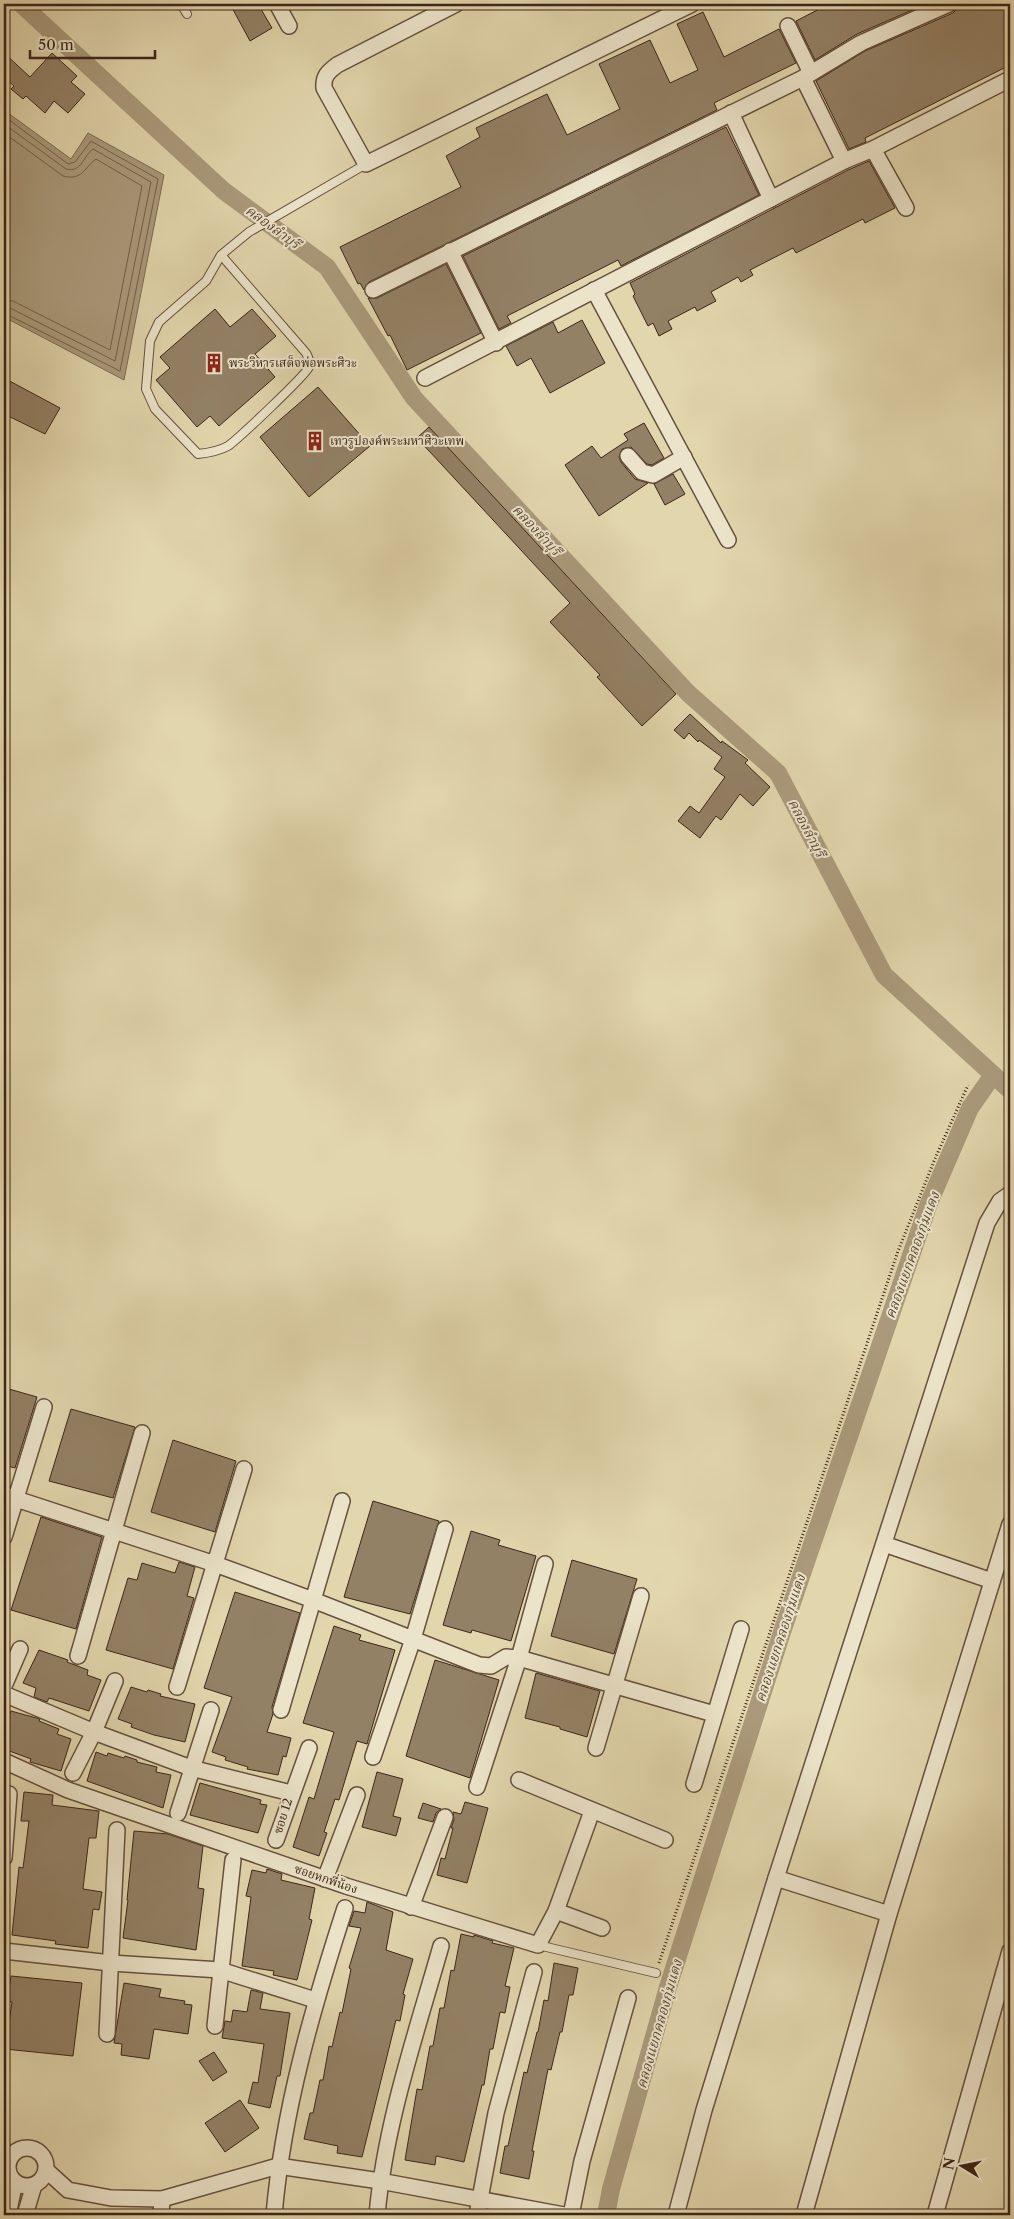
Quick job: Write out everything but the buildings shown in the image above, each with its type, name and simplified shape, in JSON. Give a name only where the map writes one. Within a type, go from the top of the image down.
[{"type":"street","points":[[277,4],[289,26]]},
{"type":"street","points":[[456,4],[337,65],[323,79],[324,88],[366,164],[692,4]]},
{"type":"street","points":[[373,290],[807,76],[861,43],[949,4]]},
{"type":"street","points":[[788,26],[807,76],[844,161]]},
{"type":"street","points":[[425,378],[496,343],[594,290],[844,161],[873,149],[1010,79]]},
{"type":"street","points":[[731,113],[771,199]]},
{"type":"street","points":[[873,149],[906,208]]},
{"type":"street","points":[[450,251],[496,343]]},
{"type":"street","points":[[594,290],[728,540]]},
{"type":"street","points":[[628,456],[642,472],[653,475],[684,457]]},
{"type":"street","points":[[676,2215],[704,2110],[776,1878],[987,1223],[1000,1201],[1010,1194]]},
{"type":"street","points":[[4,1537],[10,1497],[44,1408]]},
{"type":"street","points":[[78,1656],[142,1432]]},
{"type":"street","points":[[177,1687],[244,1469]]},
{"type":"street","points":[[10,1497],[215,1564],[479,1665],[491,1666],[506,1657],[518,1658],[714,1714]]},
{"type":"street","points":[[281,1710],[342,1500]]},
{"type":"street","points":[[804,2215],[889,1914],[1010,1524]]},
{"type":"street","points":[[373,1757],[413,1639],[445,1529]]},
{"type":"street","points":[[884,1544],[992,1581]]},
{"type":"street","points":[[477,1787],[518,1658],[545,1564]]},
{"type":"street","points":[[596,1748],[641,1596]]},
{"type":"street","points":[[694,1784],[741,1629]]},
{"type":"street","points":[[4,1686],[20,1649]]},
{"type":"street","points":[[74,1773],[94,1732],[114,1681]]},
{"type":"street","points":[[4,1694],[94,1732],[191,1768],[291,1793]]},
{"type":"street","points":[[178,1813],[211,1710]]},
{"type":"street","name":"ซอย 12","points":[[276,1840],[291,1793],[309,1748]]},
{"type":"street","name":"ซอยหกพี่น้อง","points":[[4,1761],[68,1790],[325,1879],[538,1945]]},
{"type":"street","points":[[519,1780],[665,1840]]},
{"type":"street","points":[[4,1858],[8,1794]]},
{"type":"street","points":[[325,1879],[357,1795]]},
{"type":"street","points":[[538,1945],[556,1911],[592,1811]]},
{"type":"street","points":[[411,1907],[445,1817]]},
{"type":"street","points":[[107,2034],[117,1830]]},
{"type":"street","points":[[215,2026],[233,1860]]},
{"type":"street","points":[[776,1878],[889,1914]]},
{"type":"street","points":[[274,2215],[278,2166],[315,2000],[345,1908]]},
{"type":"street","points":[[556,1911],[602,1928]]},
{"type":"street","points":[[377,2215],[380,2182],[400,2091],[441,1946]]},
{"type":"street","points":[[4,1951],[111,1963],[220,1970],[315,2000]]},
{"type":"street","points":[[935,2215],[1010,1951]]},
{"type":"street","points":[[477,2215],[496,2112],[534,1972]]},
{"type":"street","points":[[571,2215],[582,2161],[628,1998]]},
{"type":"street","points":[[21,2149],[34,2149],[44,2158],[46,2170],[44,2177],[34,2185],[27,2186],[15,2182],[8,2170],[7,2154],[21,2149]]},
{"type":"street","points":[[46,2170],[68,2190],[111,2198],[162,2199],[278,2166],[564,2215]]},
{"type":"street","points":[[8,2215],[15,2182]]},
{"type":"street","points":[[25,2215],[34,2185]]},
{"type":"street","points":[[161,2215],[162,2199]]},
{"type":"lane","points":[[181,4],[187,14]]},
{"type":"lane","points":[[221,255],[306,353],[310,361],[309,368],[228,446],[214,452],[198,454],[155,409],[146,389],[150,341],[159,322],[206,282],[221,255],[249,232],[366,164]]},
{"type":"lane","name":"ซอยหกพี่น้อง","points":[[538,1945],[656,1973]]},
{"type":"path","points":[[656,1973],[898,1251],[934,1161],[968,1085]]},
{"type":"water","points":[[4,110],[71,159],[88,133],[164,175],[124,380],[4,317]]},
{"type":"waterway","name":"คลองลำบุรี","points":[[21,4],[224,191],[327,267],[414,398],[688,693],[778,773],[884,975],[1010,1090]]},
{"type":"waterway","name":"คลองแยกคลองกุ่มแดง","points":[[606,2215],[611,2189],[668,1987],[782,1632],[929,1203],[970,1108],[993,1075]]},
{"type":"place","name":"พระวิหารเสด็จพ่อพระศิวะ","points":[[214,363]]},
{"type":"place","name":"เทวรูปองค์พระมหาศิวะเทพ","points":[[315,441]]}]
